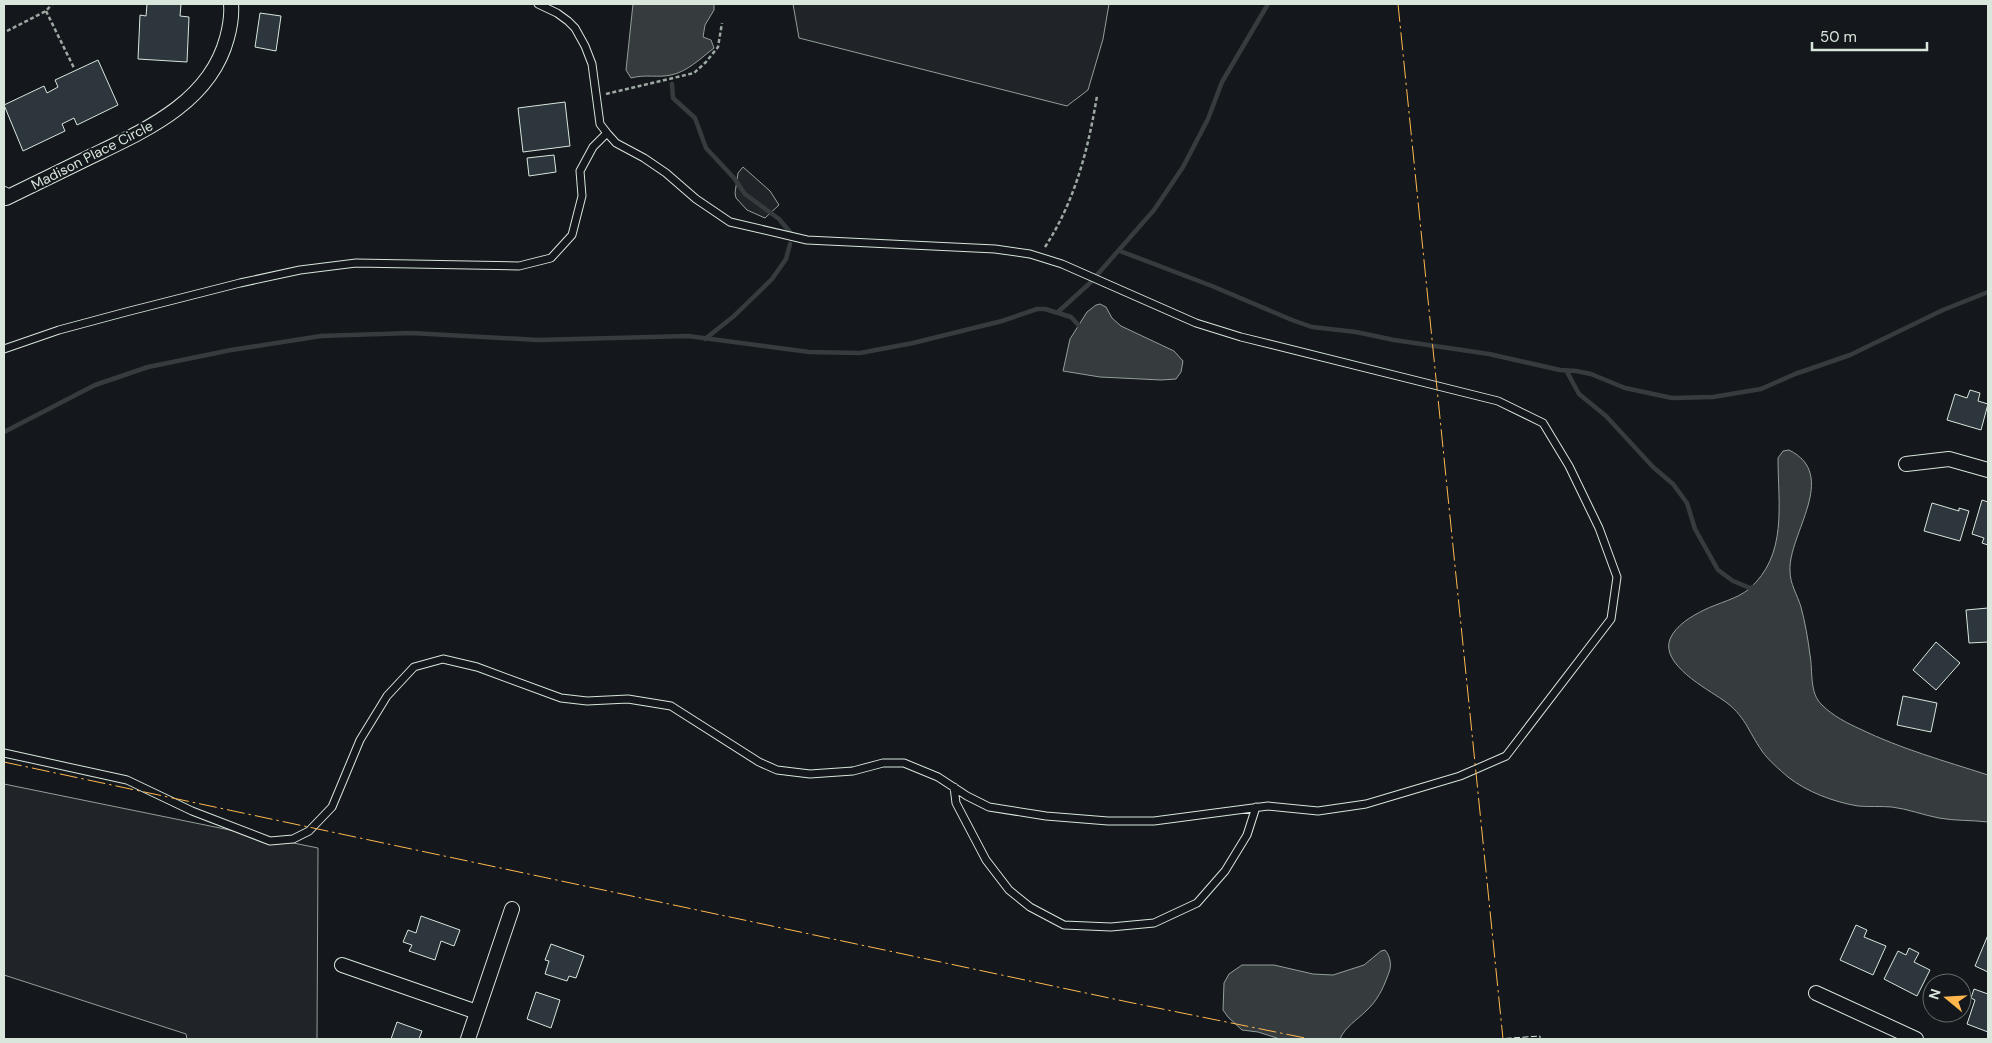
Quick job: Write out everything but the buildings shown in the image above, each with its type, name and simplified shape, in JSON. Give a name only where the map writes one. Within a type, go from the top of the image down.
[{"type":"street","name":"Madison Place Circle","points":[[4,194],[6,198],[143,131],[190,99],[204,84],[217,65],[230,28],[231,4]]},
{"type":"street","points":[[1906,464],[1949,459],[1988,470]]},
{"type":"street","points":[[468,1039],[512,909]]},
{"type":"street","points":[[342,965],[477,1012]]},
{"type":"street","points":[[1816,993],[1916,1039]]},
{"type":"lane","points":[[4,753],[127,780],[192,811],[270,842],[293,840],[309,831],[332,807],[360,740],[386,696],[414,667],[443,659],[477,667],[561,698],[587,702],[628,699],[671,706],[759,762],[777,770],[810,774],[853,771],[883,763],[904,763],[938,777],[989,807],[1046,816],[1108,821],[1154,820],[1268,806],[1318,811],[1366,804],[1460,776],[1506,756],[1611,619],[1617,577],[1600,528],[1569,466],[1543,423],[1505,405],[1449,388],[1240,337],[1196,323],[1062,264],[1030,254],[995,249],[807,240],[730,222],[659,168],[616,143],[607,133],[600,124],[592,64],[575,28],[557,13],[538,4]]},
{"type":"lane","points":[[4,349],[59,330],[126,312],[300,270],[356,263],[519,266],[551,258],[572,235],[582,196],[580,171],[593,147],[607,133]]},
{"type":"lane","points":[[954,787],[956,803],[986,860],[1009,890],[1030,907],[1064,924],[1074,925],[1112,927],[1154,923],[1197,903],[1226,871],[1246,835],[1256,807]]},
{"type":"path","points":[[7,31],[46,11],[52,4]]},
{"type":"path","points":[[46,11],[74,68]]},
{"type":"path","points":[[597,94],[609,94],[694,73],[718,47],[722,23]]},
{"type":"path","points":[[1039,257],[1061,222],[1078,184],[1090,139],[1097,96]]},
{"type":"shaded area","points":[[633,4],[714,4],[714,10],[705,25],[703,37],[711,40],[714,48],[683,71],[666,76],[631,78],[626,70]]},
{"type":"shaded area","points":[[793,4],[1109,4],[1103,39],[1088,90],[1067,106],[799,38]]},
{"type":"shaded area","points":[[743,167],[770,191],[779,205],[765,218],[747,210],[736,198],[738,173]]},
{"type":"shaded area","points":[[1100,304],[1106,307],[1112,318],[1121,326],[1174,351],[1183,361],[1181,372],[1176,379],[1100,377],[1063,371],[1070,339],[1087,312]]},
{"type":"shaded area","points":[[1789,450],[1804,461],[1810,474],[1811,490],[1808,506],[1791,556],[1790,576],[1804,619],[1813,688],[1818,700],[1826,709],[1840,719],[1891,743],[1988,775],[1988,822],[1945,819],[1892,807],[1858,806],[1812,792],[1788,777],[1774,765],[1757,744],[1736,711],[1687,675],[1672,658],[1669,648],[1670,639],[1680,625],[1704,610],[1749,589],[1761,576],[1770,561],[1778,528],[1778,458],[1783,451]]},
{"type":"shaded area","points":[[4,784],[318,848],[317,1039],[187,1039],[186,1034],[4,975]]},
{"type":"shaded area","points":[[1385,950],[1390,959],[1390,965],[1382,990],[1366,1011],[1348,1027],[1340,1039],[1280,1039],[1258,1032],[1242,1030],[1223,1010],[1224,983],[1229,974],[1242,965],[1274,965],[1313,974],[1333,975],[1364,965],[1381,951]]},
{"type":"waterway","points":[[1097,275],[1154,210],[1183,167],[1208,119],[1222,82],[1268,4]]},
{"type":"waterway","points":[[672,84],[673,98],[695,118],[706,148],[734,178],[745,194],[779,219],[790,232]]},
{"type":"waterway","points":[[705,339],[734,316],[772,279],[786,259],[790,244]]},
{"type":"waterway","points":[[1120,251],[1312,327],[1356,332],[1394,340],[1489,354],[1560,370],[1576,371],[1591,374],[1625,388],[1672,398],[1713,397],[1761,389],[1795,374],[1850,355],[1943,310],[1988,292]]},
{"type":"waterway","points":[[1058,312],[1091,282]]},
{"type":"waterway","points":[[4,432],[95,385],[148,367],[231,350],[321,336],[411,333],[538,340],[688,336],[809,352],[860,353],[913,343],[1002,321],[1037,309],[1045,309],[1071,317],[1082,329]]},
{"type":"waterway","points":[[1566,370],[1579,394],[1606,416],[1653,467],[1673,484],[1687,503],[1695,529],[1718,570],[1733,581],[1750,588],[1754,587]]},
{"type":"fence","points":[[1497,1039],[1540,1036],[1540,1039]]},
{"type":"power","points":[[1398,4],[1503,1039]]},
{"type":"power","points":[[4,762],[1128,1002],[1310,1039]]}]
